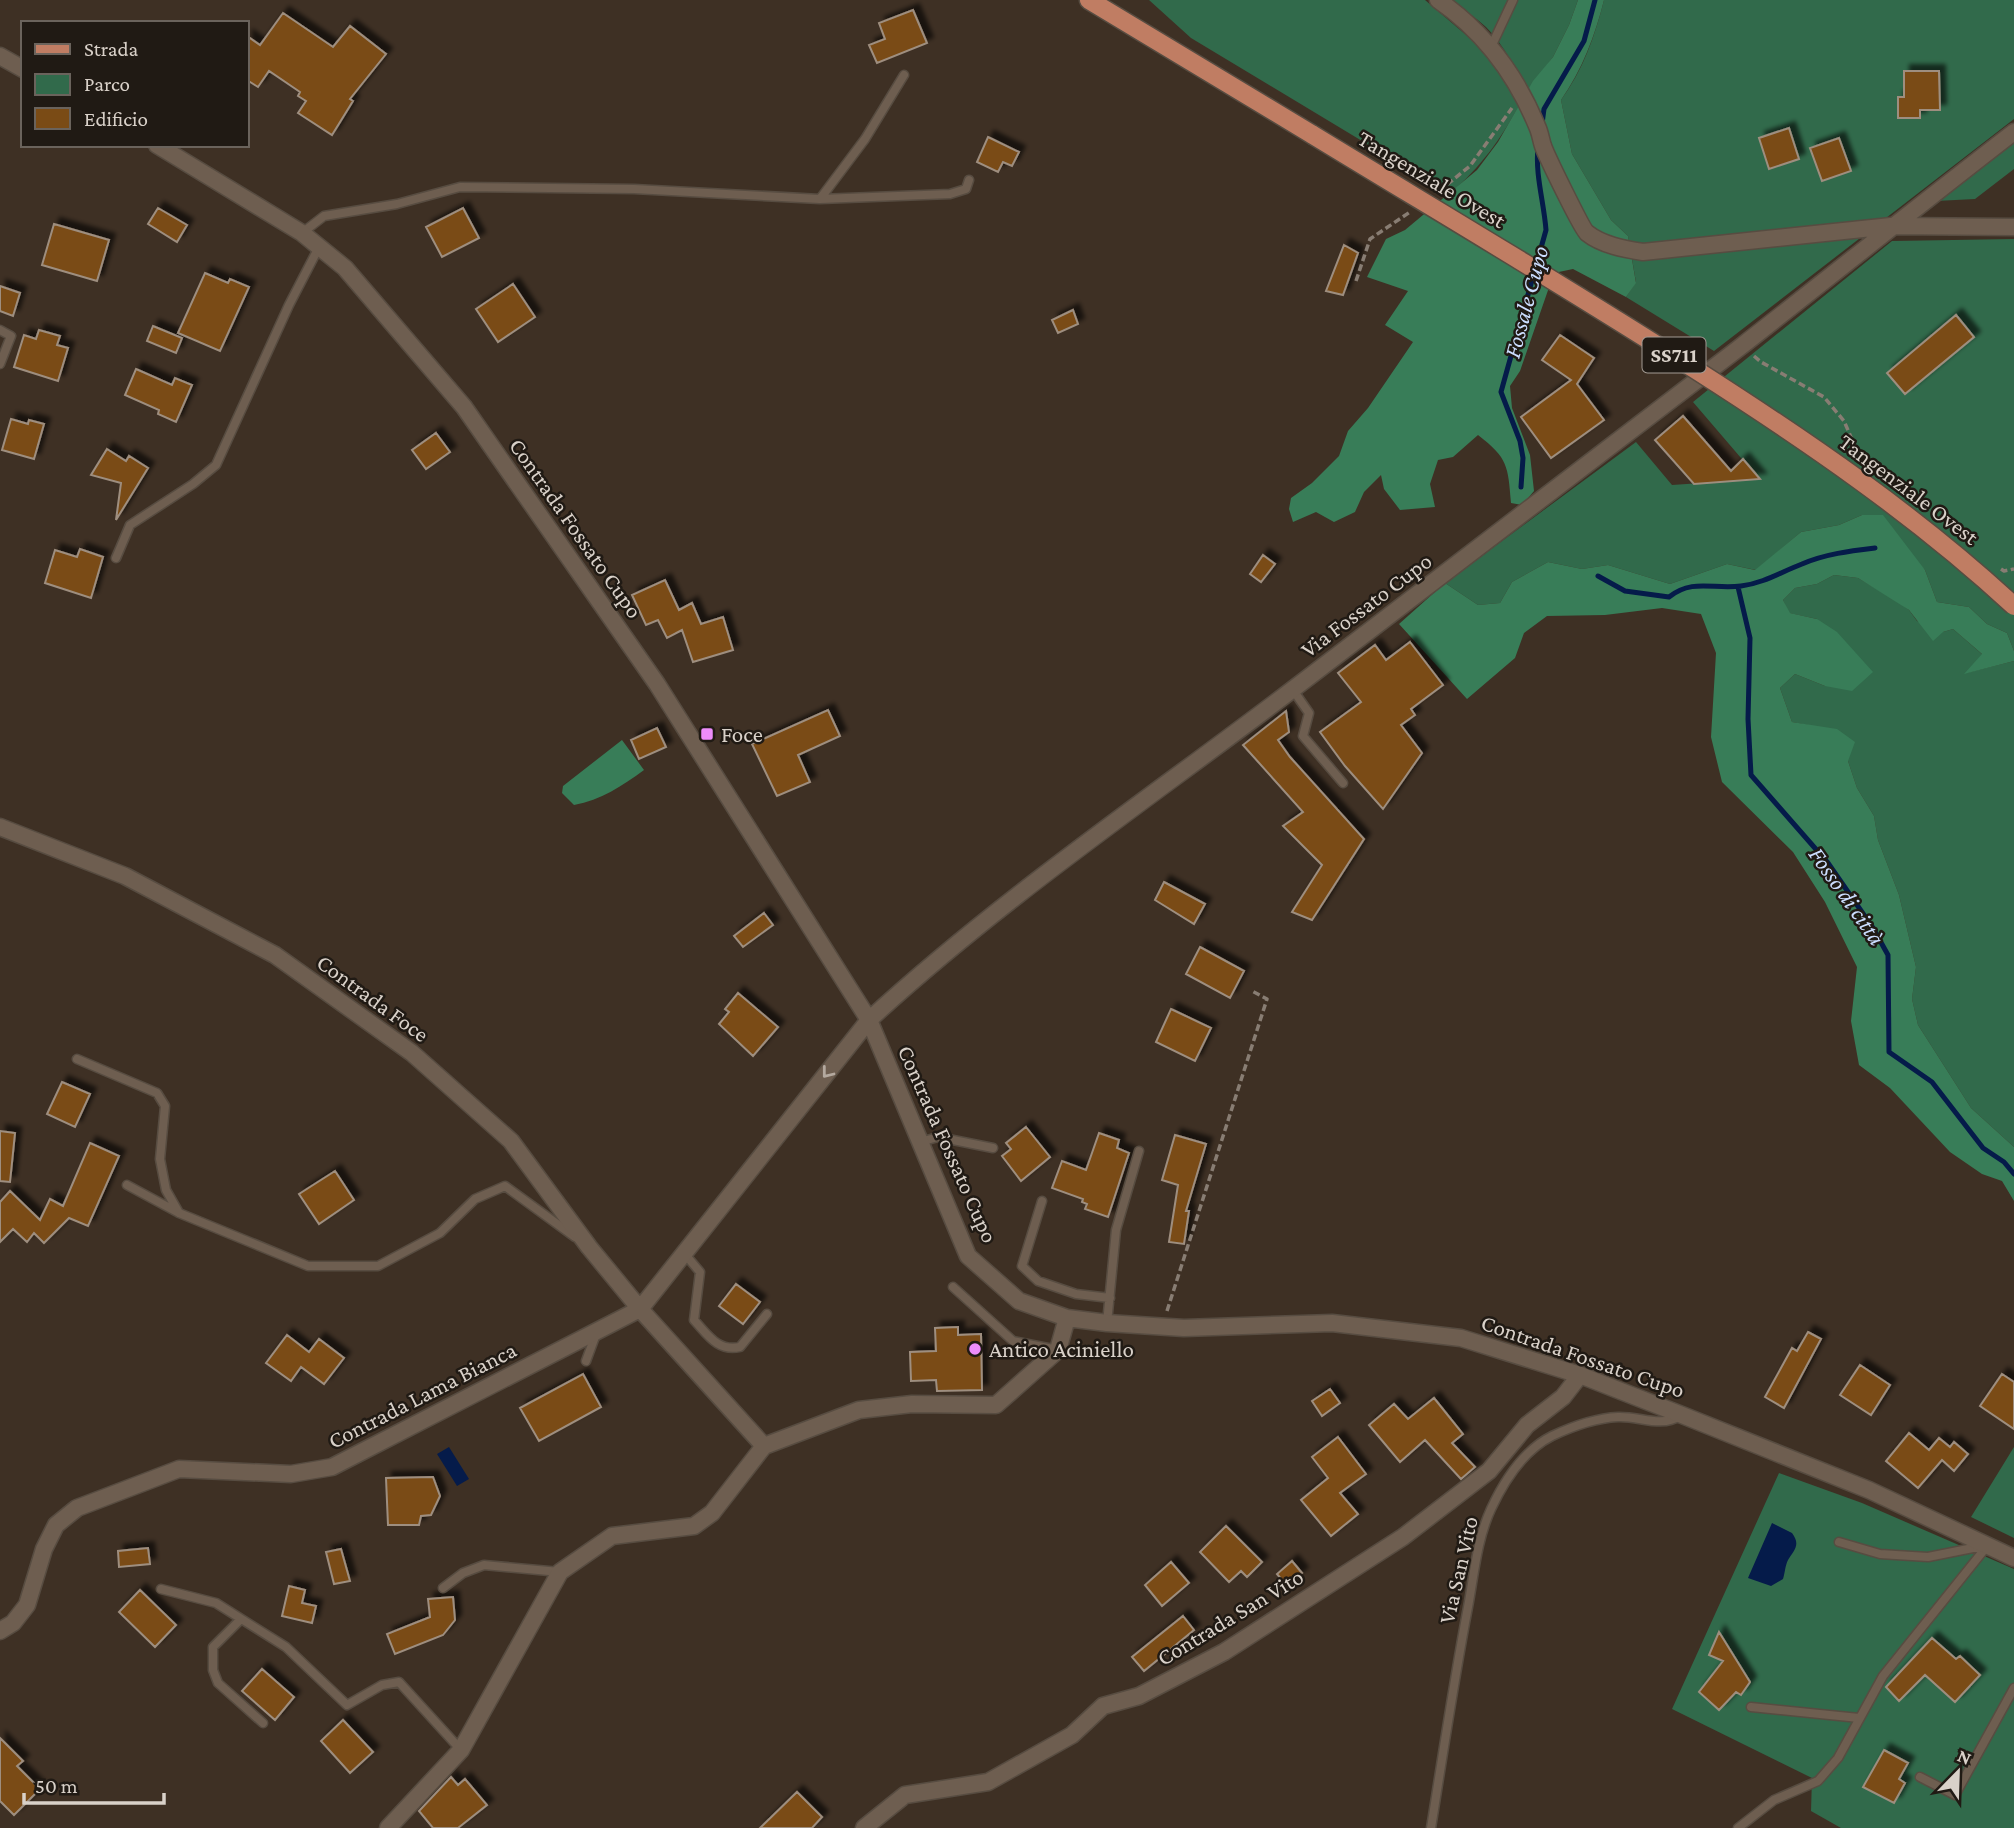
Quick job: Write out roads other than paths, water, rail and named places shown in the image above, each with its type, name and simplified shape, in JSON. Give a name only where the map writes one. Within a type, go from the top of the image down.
[{"type":"main road","name":"Tangenziale Ovest","points":[[1089,0],[1605,311],[1768,415],[1891,502],[1983,577],[2014,606]]},
{"type":"street","points":[[1438,0],[1458,14],[1504,64],[1538,127],[1544,148],[1586,232],[1615,247],[1643,252],[1891,226],[2014,226]]},
{"type":"street","points":[[0,56],[21,68]]},
{"type":"street","name":"Via Fossato Cupo","points":[[869,1020],[1035,880],[1293,690],[1743,345],[1891,226],[2014,132]]},
{"type":"street","name":"Contrada Fossato Cupo","points":[[159,147],[302,233],[345,268],[464,407],[657,684],[869,1020],[968,1256],[1019,1301],[1067,1318],[1107,1323],[1184,1328],[1332,1323],[1461,1338],[1580,1375],[1682,1415],[1868,1490],[2014,1558]]},
{"type":"street","name":"Contrada Foce","points":[[0,827],[125,876],[275,955],[412,1053],[511,1140],[589,1247],[640,1309],[764,1446]]},
{"type":"street","points":[[640,1309],[869,1020]]},
{"type":"street","name":"Contrada Lama Bianca","points":[[0,1631],[13,1623],[27,1605],[44,1549],[56,1525],[77,1508],[179,1469],[291,1474],[332,1466],[640,1309]]},
{"type":"street","points":[[388,1828],[461,1750],[560,1572],[611,1536],[694,1526],[712,1513],[764,1446],[859,1410],[912,1404],[996,1405],[1058,1350],[1067,1318]]},
{"type":"street","name":"Contrada San Vito","points":[[864,1828],[905,1795],[988,1782],[1072,1735],[1103,1706],[1139,1696],[1224,1652],[1403,1537],[1489,1471],[1527,1425],[1563,1397],[1580,1375]]},
{"type":"lane","points":[[1491,47],[1513,0]]},
{"type":"lane","points":[[820,199],[865,139],[904,75]]},
{"type":"lane","points":[[302,233],[324,216],[397,204],[460,187],[635,189],[820,199],[950,194],[966,189],[969,180]]},
{"type":"lane","points":[[116,558],[130,525],[192,485],[216,465],[289,305],[319,247]]},
{"type":"lane","points":[[0,330],[11,336],[0,364]]},
{"type":"lane","points":[[1293,690],[1309,713],[1303,736],[1343,783]]},
{"type":"lane","points":[[77,1059],[157,1093],[165,1106],[160,1159],[166,1190],[179,1213]]},
{"type":"lane","points":[[920,1142],[938,1137],[993,1148]]},
{"type":"lane","points":[[1107,1323],[1116,1230],[1139,1151]]},
{"type":"lane","points":[[127,1185],[179,1213],[309,1266],[378,1266],[440,1233],[474,1199],[505,1186],[589,1247]]},
{"type":"lane","points":[[1042,1201],[1022,1265],[1038,1281],[1076,1294],[1110,1298]]},
{"type":"lane","points":[[684,1253],[700,1272],[694,1320],[718,1346],[740,1348],[767,1314]]},
{"type":"lane","points":[[953,1287],[1013,1340],[1058,1350]]},
{"type":"lane","points":[[586,1361],[597,1331]]},
{"type":"lane","name":"Via San Vito","points":[[1431,1828],[1458,1658],[1482,1535],[1504,1484],[1529,1452],[1549,1437],[1573,1427],[1618,1417],[1669,1423],[1682,1415]]},
{"type":"lane","points":[[1839,1542],[1880,1555],[1928,1557],[1988,1545]]},
{"type":"lane","points":[[1738,1828],[1774,1800],[1818,1781],[1838,1758],[1883,1676],[1988,1545]]},
{"type":"lane","points":[[443,1588],[463,1573],[484,1565],[560,1572]]},
{"type":"lane","points":[[161,1589],[216,1603],[286,1647],[347,1705],[382,1685],[399,1682],[461,1750]]},
{"type":"lane","points":[[241,1619],[212,1647],[213,1670],[218,1683],[263,1723]]},
{"type":"lane","points":[[1920,1777],[1955,1795],[2014,1688]]},
{"type":"lane","points":[[1751,1707],[1859,1717]]},
{"type":"water","points":[[449,1447],[469,1479],[457,1486],[437,1454]]},
{"type":"water","points":[[1772,1523],[1792,1533],[1796,1544],[1787,1562],[1783,1579],[1771,1586],[1748,1578]]},
{"type":"waterway","name":"Fossale Cupo","points":[[1542,124],[1544,109],[1584,41],[1595,0]]},
{"type":"waterway","name":"Fossale Cupo","points":[[1521,487],[1523,458],[1520,441],[1501,392],[1546,230],[1538,148]]},
{"type":"waterway","name":"Fossale Cupo","points":[[1598,576],[1625,591],[1669,597],[1695,586],[1749,585],[1820,558],[1875,548]]},
{"type":"waterway","name":"Fosso di città","points":[[1738,587],[1750,638],[1748,719],[1751,775],[1828,863],[1873,928],[1888,955],[1889,1052],[1932,1082],[1983,1148],[2004,1162],[2014,1174]]},
{"type":"place","name":"Foce","points":[[707,734]]},
{"type":"place","name":"Antico Aciniello","points":[[975,1349]]}]
